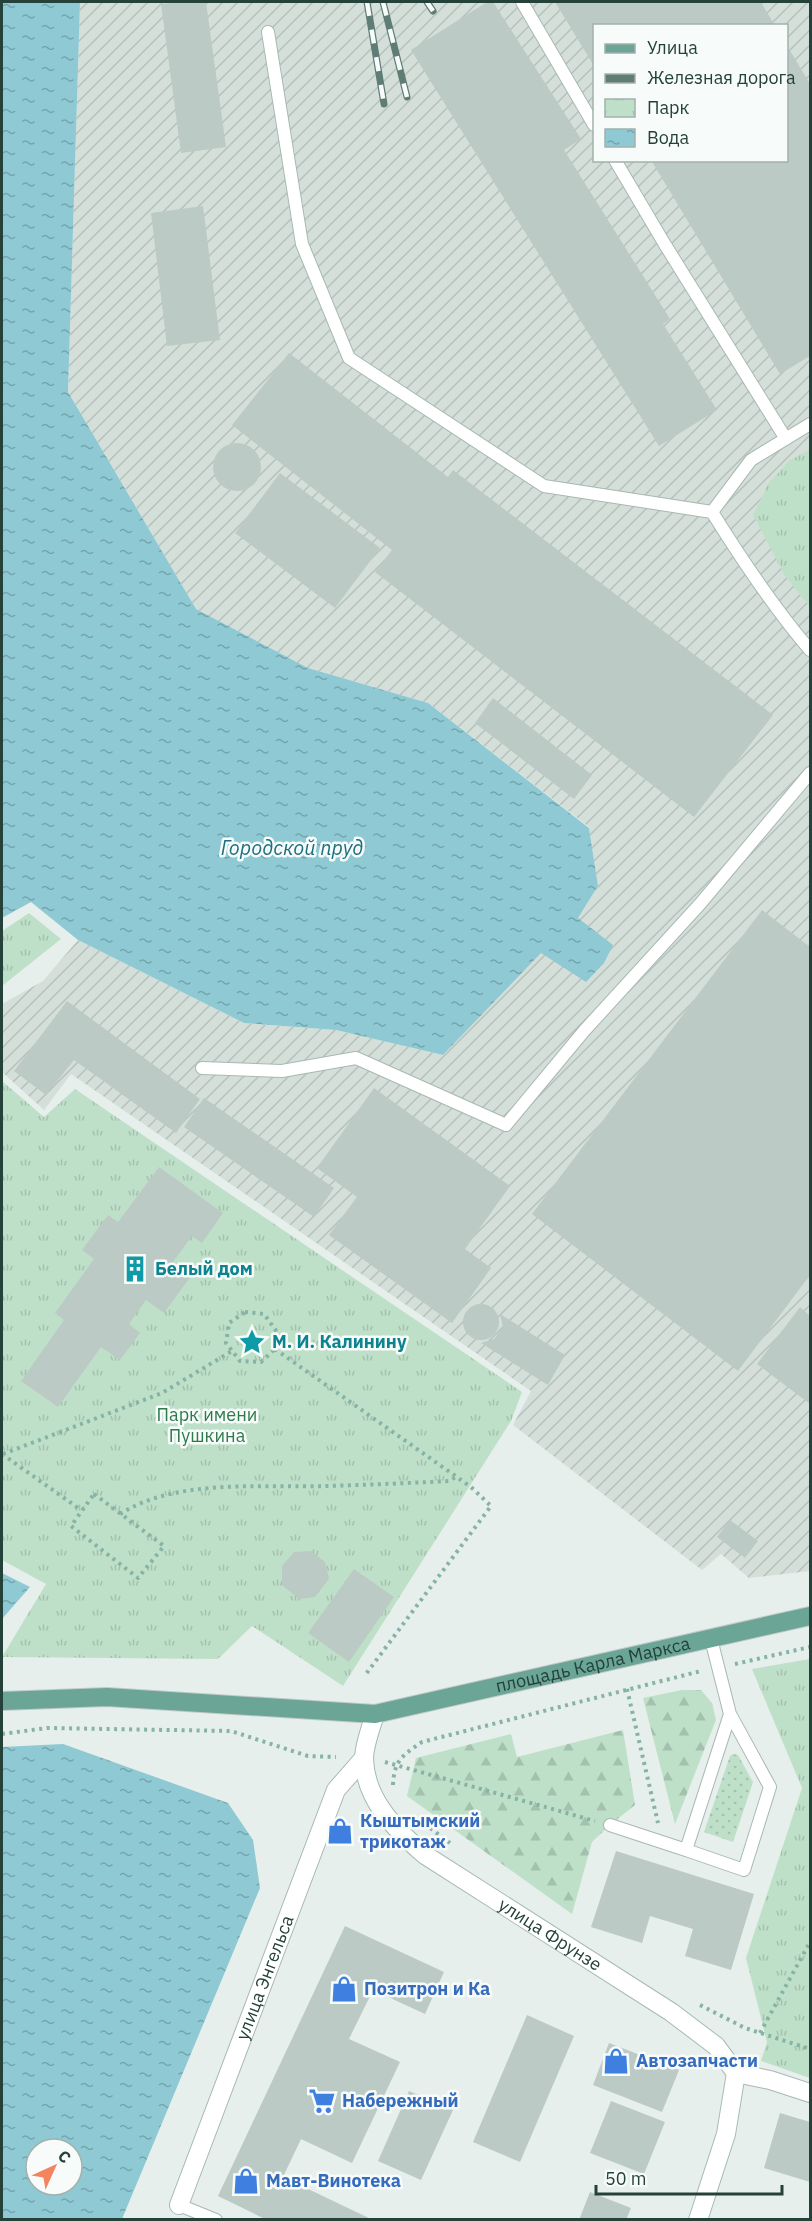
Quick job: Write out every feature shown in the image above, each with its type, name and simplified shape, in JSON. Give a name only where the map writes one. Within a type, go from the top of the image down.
[{"type":"main road","name":"площадь Карла Маркса","points":[[2,1701],[107,1697],[375,1714],[810,1616]]},
{"type":"street","name":"улица Фрунзе","points":[[375,1714],[364,1758],[369,1787],[381,1809],[400,1834],[424,1855],[671,2012],[716,2046],[736,2073]]},
{"type":"street","name":"улица Энгельса","points":[[179,2205],[336,1790],[364,1758]]},
{"type":"street","points":[[698,2220],[726,2134],[736,2073],[770,2080],[810,2093]]},
{"type":"lane","points":[[522,2],[593,123]]},
{"type":"lane","points":[[268,32],[302,244],[349,358],[544,486],[712,512],[739,555],[810,650]]},
{"type":"lane","points":[[616,162],[786,439]]},
{"type":"lane","points":[[712,512],[751,460],[810,424]]},
{"type":"lane","points":[[202,1068],[282,1071],[356,1058],[506,1125],[584,1031],[700,904],[810,773]]},
{"type":"lane","points":[[610,1825],[744,1870],[770,1787],[730,1714],[711,1639]]},
{"type":"lane","points":[[686,1850],[730,1714]]},
{"type":"lane","points":[[179,2205],[216,2220]]},
{"type":"path","points":[[245,1312],[264,1314],[277,1332],[275,1349],[261,1362],[240,1361],[232,1351],[225,1343],[229,1323],[245,1312]]},
{"type":"path","points":[[275,1349],[456,1477],[491,1506],[366,1674]]},
{"type":"path","points":[[2,1454],[162,1393],[232,1351]]},
{"type":"path","points":[[2,1454],[81,1510]]},
{"type":"path","points":[[120,1514],[138,1503],[199,1488],[449,1481],[456,1477]]},
{"type":"path","points":[[94,1494],[120,1514],[164,1546],[138,1578],[71,1526],[94,1494]]},
{"type":"path","points":[[393,1791],[396,1764],[407,1752],[422,1742],[627,1689],[810,1647]]},
{"type":"path","points":[[627,1689],[662,1842]]},
{"type":"path","points":[[2,1734],[47,1728],[231,1731],[308,1756],[364,1758],[396,1764],[610,1825]]},
{"type":"path","points":[[430,1828],[458,1849]]},
{"type":"path","points":[[760,2033],[810,1942]]},
{"type":"path","points":[[695,2002],[745,2028],[810,2049]]},
{"type":"shaded area","points":[[80,2],[810,2],[810,1571],[749,1578],[721,1554],[702,1570],[513,1425],[531,1391],[71,1074],[44,1110],[2,1072],[2,1004],[43,981],[78,940],[244,1023],[336,1030],[443,1055],[541,952],[578,918],[598,886],[589,827],[428,703],[308,668],[196,609],[68,392]]},
{"type":"green space","points":[[810,450],[810,607],[785,576],[753,515],[768,484],[790,460]]},
{"type":"green space","points":[[29,913],[61,939],[2,986],[2,931]]},
{"type":"green space","name":"Парк имени Пушкина","points":[[2,1081],[44,1117],[75,1089],[522,1392],[511,1421],[343,1686],[252,1626],[218,1659],[2,1657],[46,1584],[2,1560]]},
{"type":"green space","points":[[810,1659],[810,2078],[761,2061],[767,2042],[746,1958],[802,1788],[752,1669]]},
{"type":"green space","points":[[682,1690],[701,1690],[712,1703],[716,1720],[675,1824],[643,1698]]},
{"type":"green space","points":[[623,1730],[635,1805],[592,1842],[572,1914],[407,1796],[416,1758],[511,1734],[517,1757]]},
{"type":"green space","points":[[738,1755],[753,1782],[733,1842],[704,1832],[730,1756]]},
{"type":"water","name":"Городской пруд","points":[[2,2],[80,2],[68,392],[196,609],[308,668],[428,703],[589,828],[598,886],[578,918],[613,945],[604,963],[586,982],[541,953],[443,1055],[336,1030],[244,1023],[78,940],[31,902],[2,918]]},
{"type":"water","points":[[2,1573],[30,1587],[2,1619]]},
{"type":"water","points":[[63,1744],[228,1803],[253,1840],[260,1888],[122,2219],[2,2219],[2,1747]]},
{"type":"building","points":[[206,2],[226,147],[181,153],[161,4]]},
{"type":"building","points":[[487,2],[493,2],[581,139],[564,150],[670,319],[663,324],[717,410],[659,446],[411,50]]},
{"type":"building","points":[[555,2],[761,2],[774,24],[593,24],[593,64]]},
{"type":"building","points":[[788,47],[810,84],[810,356],[780,374],[652,162],[788,162]]},
{"type":"building","points":[[203,206],[220,340],[167,346],[151,213]]},
{"type":"building","points":[[289,353],[448,477],[453,470],[773,715],[694,817],[375,572],[392,550],[232,425]]},
{"type":"building","points":[[237,443],[254,450],[261,467],[254,484],[237,491],[220,484],[213,467],[220,450]]},
{"type":"building","points":[[280,473],[380,548],[335,608],[235,533]]},
{"type":"building","points":[[493,698],[592,775],[574,799],[475,723]]},
{"type":"building","points":[[762,910],[810,947],[810,1275],[738,1371],[532,1214]]},
{"type":"building","points":[[67,1001],[200,1099],[176,1133],[74,1060],[46,1095],[14,1071]]},
{"type":"building","points":[[374,1088],[510,1186],[465,1249],[491,1268],[452,1323],[329,1235],[357,1197],[317,1168]]},
{"type":"building","points":[[204,1098],[334,1188],[314,1217],[184,1127]]},
{"type":"building","name":"Белый дом","points":[[159,1167],[223,1213],[202,1243],[192,1236],[173,1262],[191,1276],[164,1313],[146,1300],[129,1324],[140,1333],[120,1360],[101,1347],[58,1407],[21,1381],[64,1320],[55,1313],[94,1259],[82,1250],[108,1215],[118,1222]]},
{"type":"building","points":[[481,1304],[494,1309],[499,1322],[494,1335],[481,1340],[468,1335],[463,1322],[468,1309]]},
{"type":"building","points":[[800,1307],[810,1316],[810,1404],[757,1364]]},
{"type":"building","points":[[500,1314],[565,1355],[548,1385],[481,1343],[494,1339],[503,1327]]},
{"type":"building","points":[[730,1520],[758,1541],[745,1558],[717,1537]]},
{"type":"building","points":[[311,1551],[325,1562],[329,1579],[315,1597],[299,1599],[282,1585],[282,1566],[294,1552]]},
{"type":"building","points":[[354,1569],[394,1597],[349,1662],[308,1633]]},
{"type":"building","points":[[616,1851],[754,1894],[731,1970],[685,1956],[693,1929],[650,1916],[642,1943],[591,1927]]},
{"type":"building","name":"Набережный","points":[[345,1926],[444,1972],[425,2014],[373,1990],[349,2039],[400,2062],[352,2163],[301,2139],[283,2177],[373,2220],[267,2220],[218,2196]]},
{"type":"building","points":[[527,2015],[574,2036],[520,2162],[473,2142]]},
{"type":"building","points":[[609,2043],[679,2070],[662,2112],[593,2085]]},
{"type":"building","points":[[409,2091],[453,2110],[421,2180],[378,2161]]},
{"type":"building","points":[[611,2101],[665,2122],[644,2174],[590,2153]]},
{"type":"building","points":[[780,2113],[810,2122],[810,2182],[764,2168]]},
{"type":"building","points":[[590,2192],[631,2208],[626,2220],[579,2220]]},
{"type":"railway","points":[[367,2],[384,104]]},
{"type":"railway","points":[[383,2],[407,97]]},
{"type":"railway","points":[[427,2],[433,11]]},
{"type":"place","name":"Белый дом","points":[[135,1269]]},
{"type":"place","name":"М. И. Калинину","points":[[252,1342]]},
{"type":"place","name":"Кыштымский трикотаж","points":[[340,1831]]},
{"type":"place","name":"Позитрон и Ка","points":[[344,1989]]},
{"type":"place","name":"Автозапчасти","points":[[616,2061]]},
{"type":"place","name":"Набережный","points":[[322,2101]]},
{"type":"place","name":"Мавт-Винотека","points":[[246,2181]]}]
